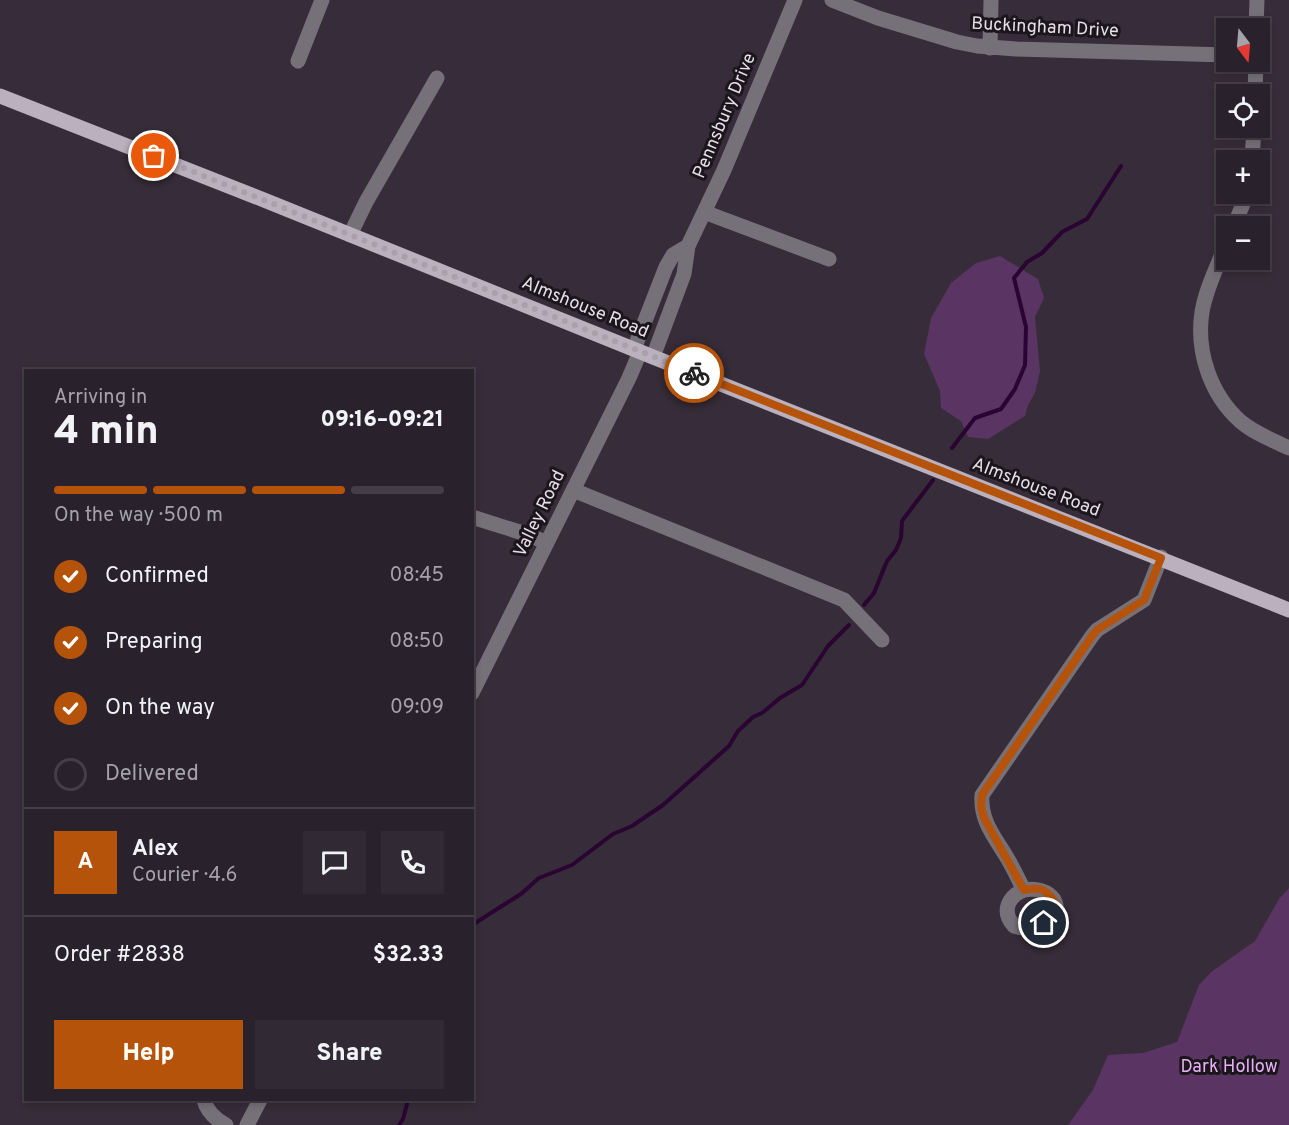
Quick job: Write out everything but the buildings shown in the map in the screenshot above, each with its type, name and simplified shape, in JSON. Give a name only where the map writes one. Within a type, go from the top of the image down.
[{"type":"main road","name":"Almshouse Road","points":[[0,96],[1289,610]]},
{"type":"street","points":[[298,61],[322,0]]},
{"type":"street","name":"Pennsbury Drive","points":[[642,353],[684,274],[688,246],[728,159],[795,0]]},
{"type":"street","name":"Buckingham Drive","points":[[832,0],[890,22],[957,42],[990,48],[1216,55]]},
{"type":"street","points":[[990,48],[991,0]]},
{"type":"street","points":[[1256,18],[1257,0]]},
{"type":"street","points":[[350,234],[437,78]]},
{"type":"street","points":[[704,212],[829,259]]},
{"type":"street","name":"Pennsbury Drive","points":[[642,353],[666,267],[673,255],[688,246]]},
{"type":"street","points":[[1216,269],[1202,311],[1201,337],[1205,363],[1218,394],[1241,422],[1263,437],[1289,448]]},
{"type":"street","name":"Valley Road","points":[[474,689],[642,353]]},
{"type":"street","points":[[573,490],[844,600],[882,640]]},
{"type":"street","points":[[474,519],[547,543]]},
{"type":"street","points":[[1024,890],[984,818],[981,806],[982,795],[1092,636],[1097,630],[1144,600],[1161,558]]},
{"type":"street","points":[[204,1101],[206,1109],[226,1125]]},
{"type":"street","points":[[247,1125],[259,1101]]},
{"type":"green space","points":[[1000,256],[1038,279],[1044,298],[1035,317],[1040,371],[1035,393],[1025,416],[988,439],[968,437],[961,421],[941,408],[940,391],[924,354],[931,318],[951,283],[976,263]]},
{"type":"green space","name":"Dark Hollow","points":[[1289,888],[1289,1125],[1068,1125],[1093,1090],[1108,1055],[1143,1053],[1177,1042],[1199,985],[1211,972],[1255,941],[1279,899]]},
{"type":"waterway","points":[[952,448],[975,418],[1001,409],[1015,389],[1025,365],[1026,327],[1014,278],[1027,262],[1042,253],[1062,232],[1087,219],[1121,166]]},
{"type":"waterway","points":[[864,605],[874,593],[887,561],[896,550],[901,538],[902,521],[933,480]]},
{"type":"waterway","points":[[474,924],[521,894],[539,878],[572,865],[613,834],[632,826],[663,805],[729,746],[738,731],[753,717],[802,685],[828,646],[849,625]]},
{"type":"waterway","points":[[399,1125],[408,1101]]},
{"type":"way so far","points":[[154,156],[694,373]]},
{"type":"route","points":[[694,373],[1161,558],[1144,600],[1097,630],[1092,636],[982,795],[981,806],[984,818],[1024,890],[1036,888],[1052,898],[1056,914],[1054,918],[1044,923]]}]
